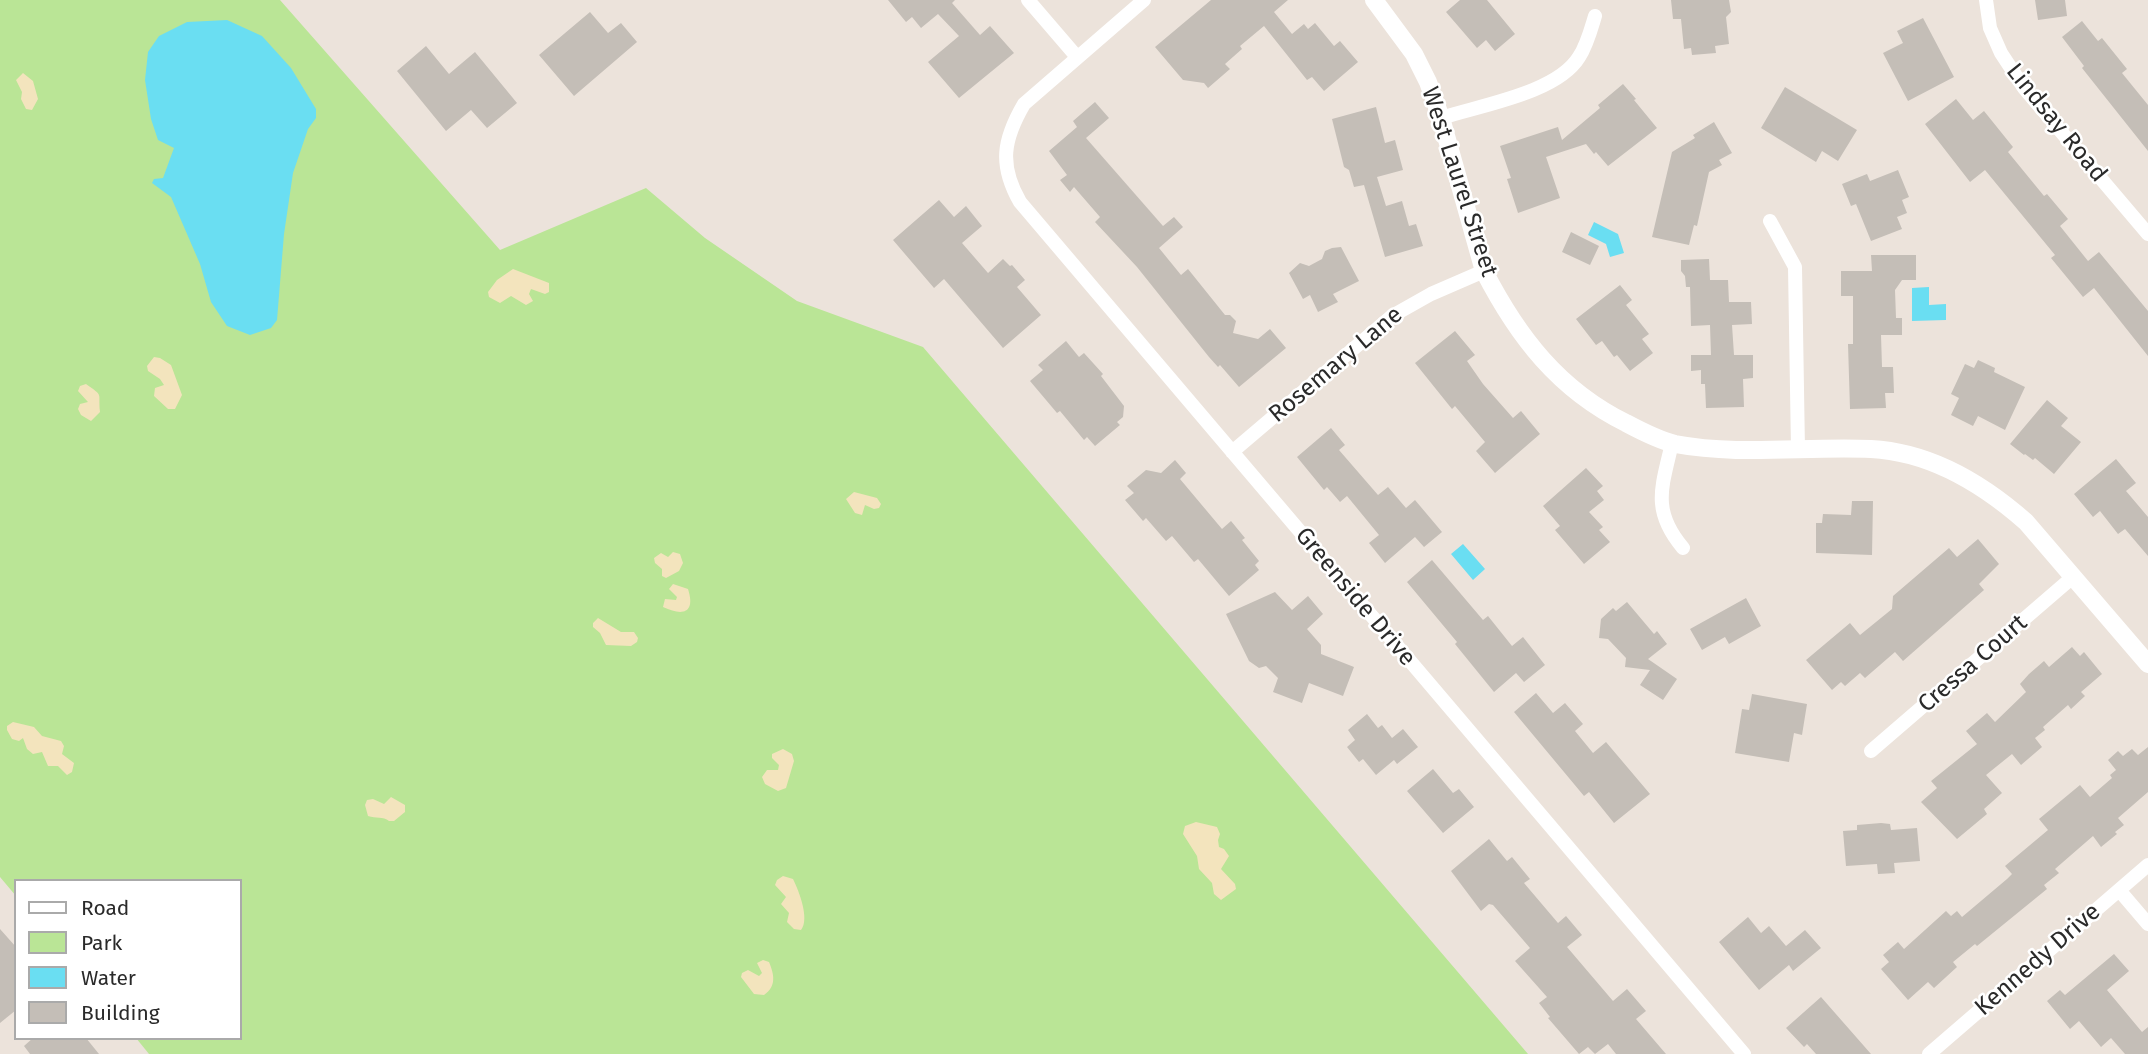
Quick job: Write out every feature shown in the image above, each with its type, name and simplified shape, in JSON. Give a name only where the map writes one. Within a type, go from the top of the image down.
[{"type":"street","points":[[1028,0],[1077,57],[1144,0]]},
{"type":"street","name":"West Laurel Street","points":[[1374,0],[1414,54],[1428,82],[1441,118],[1484,271],[1516,326],[1558,377],[1580,396],[1601,411],[1672,443],[1714,449],[1872,449],[1926,461],[1952,471],[1976,483],[2026,522],[2148,664]]},
{"type":"street","name":"Lindsay Road","points":[[1986,0],[1995,41],[2024,88],[2148,234]]},
{"type":"street","points":[[1441,118],[1547,85],[1565,73],[1579,57],[1595,16]]},
{"type":"street","name":"Greenside Drive","points":[[1077,57],[1024,104],[1012,124],[1007,140],[1007,172],[1011,187],[1020,202],[1744,1054]]},
{"type":"street","points":[[1770,221],[1795,267],[1798,450]]},
{"type":"street","name":"Rosemary Lane","points":[[1232,452],[1392,316],[1431,294],[1484,271]]},
{"type":"street","points":[[1672,443],[1663,483],[1662,509],[1671,534],[1683,548]]},
{"type":"street","name":"Cressa Court","points":[[1871,751],[2074,576]]},
{"type":"street","name":"Kennedy Drive","points":[[1929,1054],[2148,865]]},
{"type":"street","points":[[2119,890],[2148,924]]},
{"type":"green space","points":[[0,0],[280,0],[500,250],[646,188],[705,238],[797,301],[923,347],[1528,1054],[149,1054],[138,1040],[242,1040],[242,879],[14,879],[14,894],[0,877]]},
{"type":"sand","points":[[23,73],[33,81],[38,99],[32,110],[26,109],[16,80]]},
{"type":"sand","points":[[513,269],[549,283],[549,292],[545,294],[531,289],[529,294],[533,301],[526,305],[511,296],[500,303],[489,297],[488,292],[497,280]]},
{"type":"sand","points":[[154,357],[171,365],[182,395],[175,409],[168,409],[154,396],[155,388],[164,385],[148,371],[147,366]]},
{"type":"sand","points":[[86,384],[98,393],[99,397],[100,412],[91,421],[81,415],[78,409],[80,404],[88,402],[78,391],[80,386]]},
{"type":"sand","points":[[854,492],[877,498],[881,504],[879,508],[865,505],[862,515],[855,513],[846,499]]},
{"type":"sand","points":[[673,552],[680,554],[683,563],[679,571],[666,578],[662,576],[662,569],[655,563],[654,558],[661,553],[668,557]]},
{"type":"sand","points":[[673,584],[688,589],[690,604],[686,611],[676,612],[663,607],[665,599],[676,600],[677,597],[669,589]]},
{"type":"sand","points":[[598,618],[621,632],[634,632],[638,638],[637,642],[631,646],[606,645],[600,633],[593,627]]},
{"type":"sand","points":[[13,722],[34,727],[42,736],[61,741],[64,746],[62,754],[74,763],[72,772],[67,775],[58,766],[48,766],[42,752],[33,754],[27,749],[23,738],[19,741],[12,739],[7,726]]},
{"type":"sand","points":[[783,749],[792,754],[794,761],[786,788],[778,791],[765,784],[762,777],[767,770],[778,770],[779,765],[772,758],[772,754]]},
{"type":"sand","points":[[391,797],[405,805],[405,812],[394,821],[368,816],[365,805],[367,800],[373,799],[384,804]]},
{"type":"sand","points":[[1196,822],[1217,827],[1220,834],[1219,847],[1229,856],[1221,869],[1235,884],[1236,889],[1221,900],[1214,894],[1212,883],[1199,869],[1197,856],[1183,834],[1185,826]]},
{"type":"sand","points":[[783,876],[793,879],[801,898],[804,919],[801,930],[794,929],[787,922],[789,913],[781,904],[786,897],[775,885]]},
{"type":"sand","points":[[763,960],[769,962],[773,984],[764,995],[754,994],[741,977],[742,973],[748,970],[759,976],[762,973],[757,963]]},
{"type":"water","points":[[227,20],[262,36],[291,68],[316,109],[316,118],[308,129],[293,173],[284,234],[277,320],[271,328],[250,335],[227,326],[211,302],[200,264],[171,197],[152,183],[154,179],[163,178],[174,148],[158,140],[151,119],[145,80],[148,52],[159,36],[187,22]]},
{"type":"water","points":[[1594,222],[1618,234],[1624,253],[1610,257],[1606,244],[1588,235]]},
{"type":"water","points":[[1929,287],[1929,305],[1946,304],[1946,320],[1912,321],[1912,288]]},
{"type":"water","points":[[1463,544],[1485,569],[1473,580],[1451,554]]},
{"type":"building","points":[[888,0],[955,0],[952,3],[980,35],[990,26],[1014,53],[959,98],[928,62],[959,36],[938,14],[921,28],[912,17],[906,22]]},
{"type":"building","points":[[1211,0],[1288,0],[1274,12],[1292,34],[1304,24],[1308,29],[1315,23],[1334,46],[1340,41],[1358,62],[1324,91],[1312,77],[1307,80],[1264,26],[1240,46],[1242,49],[1225,64],[1230,69],[1208,88],[1204,83],[1183,80],[1155,47]]},
{"type":"building","points":[[1460,0],[1487,0],[1515,34],[1495,51],[1486,40],[1477,48],[1446,12]]},
{"type":"building","points":[[1671,0],[1729,0],[1731,12],[1726,17],[1729,44],[1715,46],[1716,53],[1692,55],[1691,48],[1684,49],[1681,19],[1673,19]]},
{"type":"building","points":[[2035,0],[2065,0],[2067,16],[2038,20]]},
{"type":"building","points":[[590,12],[608,33],[621,23],[637,42],[574,96],[539,55]]},
{"type":"building","points":[[1923,18],[1954,77],[1908,101],[1883,53],[1903,43],[1897,31]]},
{"type":"building","points":[[2082,21],[2098,41],[2102,38],[2127,69],[2122,73],[2148,105],[2148,151],[2082,68],[2084,66],[2062,37]]},
{"type":"building","points":[[426,46],[449,74],[475,52],[517,103],[487,128],[471,110],[446,131],[397,71]]},
{"type":"building","points":[[1623,84],[1657,128],[1608,166],[1586,144],[1546,157],[1560,198],[1518,213],[1507,179],[1511,178],[1500,146],[1558,127],[1562,140],[1600,108],[1598,105]]},
{"type":"building","points":[[1785,87],[1857,130],[1838,161],[1822,151],[1816,162],[1761,128]]},
{"type":"building","points":[[1956,99],[1973,120],[1984,111],[2013,147],[2008,152],[2044,196],[2047,194],[2068,219],[2060,226],[2088,261],[2099,252],[2148,311],[2148,356],[2094,288],[2083,297],[2051,258],[2055,255],[1985,170],[1970,182],[1925,124]]},
{"type":"building","points":[[1095,102],[1109,118],[1086,138],[1163,226],[1174,217],[1183,227],[1159,248],[1181,275],[1188,269],[1225,315],[1230,315],[1236,321],[1233,333],[1258,339],[1270,329],[1286,348],[1239,387],[1220,365],[1218,367],[1209,357],[1137,267],[1095,222],[1100,217],[1074,187],[1070,192],[1060,180],[1067,175],[1049,151],[1077,127],[1073,121]]},
{"type":"building","points":[[1376,107],[1385,143],[1395,140],[1403,170],[1377,177],[1386,206],[1402,201],[1409,226],[1416,224],[1423,246],[1385,257],[1364,185],[1354,187],[1349,170],[1344,167],[1332,119]]},
{"type":"building","points":[[1714,122],[1732,153],[1719,160],[1722,165],[1709,172],[1697,226],[1694,225],[1689,245],[1652,237],[1672,152]]},
{"type":"building","points":[[1898,170],[1909,197],[1902,200],[1907,213],[1897,217],[1902,229],[1871,241],[1856,204],[1851,206],[1842,184],[1867,174],[1870,181]]},
{"type":"building","points":[[939,200],[954,217],[966,206],[982,226],[962,243],[988,273],[1003,259],[1012,265],[1025,280],[1017,287],[1041,315],[1003,348],[944,279],[934,288],[893,240]]},
{"type":"building","points":[[1571,232],[1599,246],[1590,265],[1562,252]]},
{"type":"building","points":[[1341,247],[1359,281],[1333,294],[1338,302],[1318,312],[1310,295],[1303,299],[1289,273],[1300,263],[1309,266],[1322,259],[1325,251]]},
{"type":"building","points":[[1871,255],[1916,255],[1916,280],[1902,280],[1895,290],[1896,318],[1902,318],[1902,335],[1881,335],[1882,367],[1893,367],[1894,393],[1885,393],[1886,408],[1850,409],[1848,344],[1853,344],[1853,296],[1841,296],[1841,271],[1872,271]]},
{"type":"building","points":[[1709,259],[1710,280],[1728,280],[1729,302],[1751,302],[1752,324],[1732,325],[1734,355],[1753,355],[1753,378],[1743,379],[1744,407],[1706,408],[1705,384],[1701,384],[1701,370],[1691,371],[1691,355],[1711,355],[1710,325],[1691,326],[1690,287],[1686,287],[1681,260]]},
{"type":"building","points":[[1620,285],[1632,300],[1626,305],[1649,334],[1642,339],[1653,353],[1630,371],[1617,355],[1614,357],[1602,341],[1596,345],[1576,319]]},
{"type":"building","points":[[1455,331],[1475,355],[1467,361],[1483,384],[1513,418],[1521,411],[1540,434],[1495,473],[1476,451],[1485,442],[1455,406],[1452,409],[1415,363]]},
{"type":"building","points":[[1066,341],[1079,357],[1084,353],[1103,374],[1101,376],[1124,406],[1123,417],[1117,422],[1120,425],[1095,446],[1087,437],[1084,440],[1060,411],[1057,413],[1030,381],[1043,370],[1038,365]]},
{"type":"building","points":[[1978,360],[1995,368],[1994,372],[2025,387],[2005,430],[1978,416],[1973,426],[1951,415],[1959,398],[1951,394],[1965,364],[1974,368]]},
{"type":"building","points":[[2047,400],[2068,418],[2061,426],[2081,442],[2054,474],[2035,458],[2033,460],[2024,455],[2010,444]]},
{"type":"building","points":[[1331,428],[1345,445],[1339,450],[1378,495],[1388,487],[1406,508],[1415,500],[1442,532],[1424,547],[1415,537],[1385,563],[1369,543],[1379,535],[1347,496],[1340,502],[1327,487],[1324,490],[1297,457]]},
{"type":"building","points":[[2116,459],[2136,483],[2126,491],[2148,517],[2148,556],[2125,529],[2118,534],[2100,511],[2093,517],[2074,494]]},
{"type":"building","points":[[1175,460],[1186,473],[1180,479],[1222,529],[1231,521],[1259,561],[1255,565],[1259,570],[1229,596],[1198,559],[1194,562],[1172,536],[1166,541],[1146,518],[1143,521],[1125,500],[1134,493],[1127,486],[1146,470],[1161,473]]},
{"type":"building","points":[[1586,468],[1603,486],[1597,491],[1604,500],[1589,512],[1603,527],[1599,530],[1610,542],[1584,564],[1555,530],[1560,526],[1543,506]]},
{"type":"building","points":[[1852,501],[1873,501],[1872,555],[1816,553],[1816,523],[1822,523],[1823,514],[1851,515]]},
{"type":"building","points":[[1978,539],[1999,564],[1979,584],[1984,590],[1903,661],[1895,652],[1865,678],[1860,673],[1845,686],[1841,682],[1832,690],[1806,660],[1850,623],[1860,635],[1892,609],[1893,596],[1949,548],[1957,557]]},
{"type":"building","points":[[1432,560],[1483,620],[1488,616],[1512,646],[1523,637],[1545,665],[1524,682],[1516,673],[1494,692],[1407,582]]},
{"type":"building","points":[[1275,592],[1292,610],[1308,596],[1323,614],[1307,629],[1321,645],[1321,654],[1354,667],[1343,696],[1309,683],[1302,703],[1273,692],[1278,678],[1266,666],[1259,668],[1249,661],[1226,614]]},
{"type":"building","points":[[1746,598],[1761,626],[1729,644],[1725,637],[1702,650],[1690,629]]},
{"type":"building","points":[[1627,602],[1654,634],[1657,631],[1667,644],[1648,659],[1677,679],[1663,700],[1640,685],[1650,670],[1625,667],[1626,658],[1608,639],[1599,638],[1601,619],[1613,608],[1616,611]]},
{"type":"building","points":[[2072,647],[2080,656],[2084,652],[2102,674],[2081,692],[2085,696],[2071,709],[2068,705],[2043,727],[2045,730],[2035,738],[2042,747],[2021,765],[2012,754],[1986,775],[2002,793],[1984,809],[1987,814],[1957,839],[1921,802],[1937,788],[1931,781],[1977,744],[1966,731],[1987,713],[1995,722],[2026,692],[2020,684],[2029,674],[2044,661],[2049,667]]},
{"type":"building","points":[[1536,693],[1553,713],[1565,703],[1583,724],[1575,731],[1593,753],[1606,742],[1650,794],[1614,823],[1589,792],[1584,796],[1514,712]]},
{"type":"building","points":[[1752,694],[1807,704],[1802,735],[1794,733],[1789,762],[1735,753],[1742,709],[1749,710]]},
{"type":"building","points":[[1367,714],[1378,728],[1382,725],[1392,738],[1403,729],[1418,747],[1397,764],[1394,760],[1376,775],[1363,759],[1359,762],[1347,747],[1355,740],[1348,730]]},
{"type":"building","points":[[2148,747],[2148,792],[2118,818],[2124,825],[2115,832],[2117,834],[2101,847],[2093,836],[2055,869],[2059,873],[2044,885],[2047,889],[1953,962],[1957,967],[1934,988],[1928,982],[1908,1000],[1881,969],[1889,962],[1883,955],[1898,942],[1904,949],[1946,911],[1951,916],[1957,911],[1962,917],[2012,874],[2005,866],[2048,830],[2039,819],[2080,785],[2090,797],[2112,778],[2110,775],[2116,770],[2108,760],[2118,751],[2123,756],[2132,749],[2138,755]]},
{"type":"building","points":[[1433,769],[1453,793],[1459,789],[1474,807],[1443,833],[1407,791]]},
{"type":"building","points":[[1890,824],[1891,830],[1917,828],[1920,861],[1894,863],[1895,873],[1878,874],[1877,864],[1846,866],[1843,831],[1857,830],[1857,825]]},
{"type":"building","points":[[1489,839],[1507,861],[1512,857],[1530,879],[1524,883],[1558,923],[1566,916],[1582,935],[1567,947],[1613,1001],[1627,989],[1646,1011],[1636,1019],[1666,1054],[1616,1054],[1608,1044],[1595,1054],[1588,1047],[1579,1054],[1548,1018],[1550,1017],[1539,1003],[1547,997],[1515,961],[1530,948],[1493,905],[1489,904],[1481,911],[1451,871]]},
{"type":"building","points":[[1748,917],[1761,933],[1769,926],[1786,946],[1805,930],[1821,948],[1793,971],[1789,965],[1759,990],[1719,942]]},
{"type":"building","points":[[0,929],[14,945],[14,1012],[0,1023]]},
{"type":"building","points":[[2114,954],[2129,971],[2107,990],[2142,1032],[2148,1027],[2148,1054],[2125,1054],[2111,1038],[2101,1047],[2079,1021],[2070,1029],[2047,1001],[2060,990],[2065,995]]},
{"type":"building","points":[[1821,997],[1871,1054],[1816,1054],[1807,1044],[1804,1047],[1786,1028]]},
{"type":"building","points":[[31,1040],[88,1040],[99,1054],[30,1054],[24,1046]]}]
